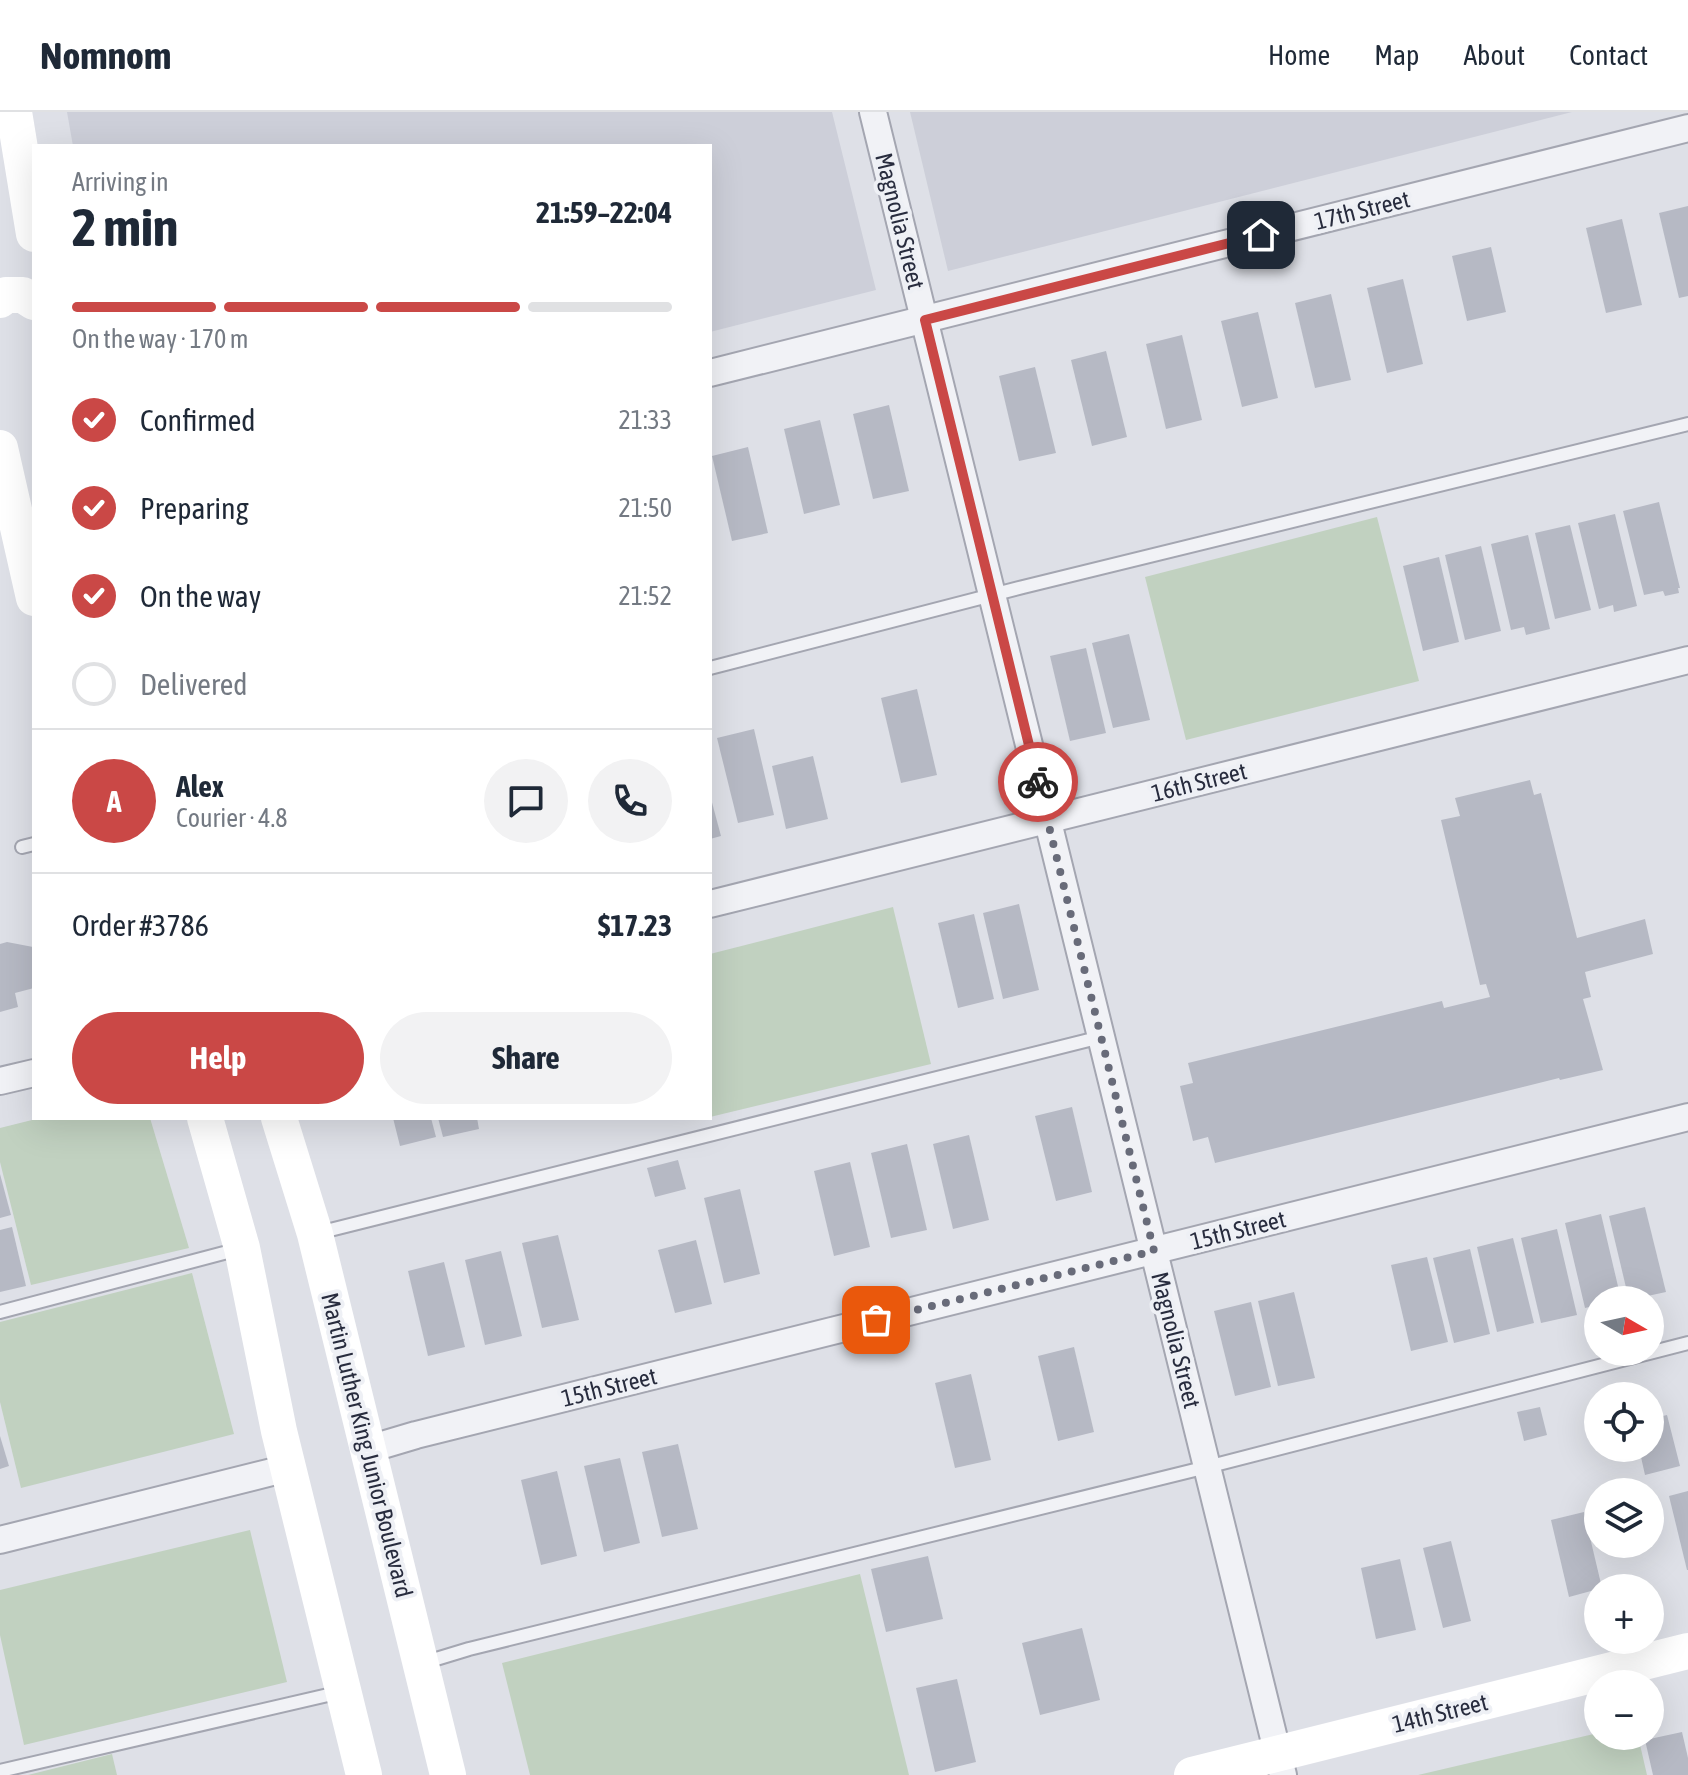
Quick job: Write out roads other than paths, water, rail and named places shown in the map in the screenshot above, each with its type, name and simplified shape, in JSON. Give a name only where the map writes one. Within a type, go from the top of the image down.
[{"type":"main road","points":[[14,112],[32,222]]},
{"type":"main road","points":[[0,300],[6,295],[23,295],[32,301]]},
{"type":"main road","points":[[0,448],[11,552],[32,594]]},
{"type":"main road","points":[[206,1120],[242,1248],[288,1468],[364,1775]]},
{"type":"main road","name":"Martin Luther King Junior Boulevard","points":[[280,1120],[315,1234],[448,1775]]},
{"type":"main road","name":"14th Street","points":[[1192,1775],[1280,1764],[1688,1651]]},
{"type":"street","name":"Magnolia Street","points":[[873,112],[1280,1764]]},
{"type":"street","name":"17th Street","points":[[712,373],[1688,128]]},
{"type":"street","name":"16th Street","points":[[712,904],[1688,660]]},
{"type":"street","points":[[0,1081],[32,1073]]},
{"type":"street","name":"15th Street","points":[[369,1449],[1688,1117]]},
{"type":"street","points":[[0,1540],[288,1468]]},
{"type":"lane","points":[[712,667],[992,595],[1688,424]]},
{"type":"lane","points":[[315,1234],[1101,1037]]},
{"type":"lane","points":[[0,1312],[242,1248]]},
{"type":"lane","points":[[421,1664],[469,1649],[1207,1467],[1688,1343]]},
{"type":"lane","points":[[0,1771],[344,1691]]}]
